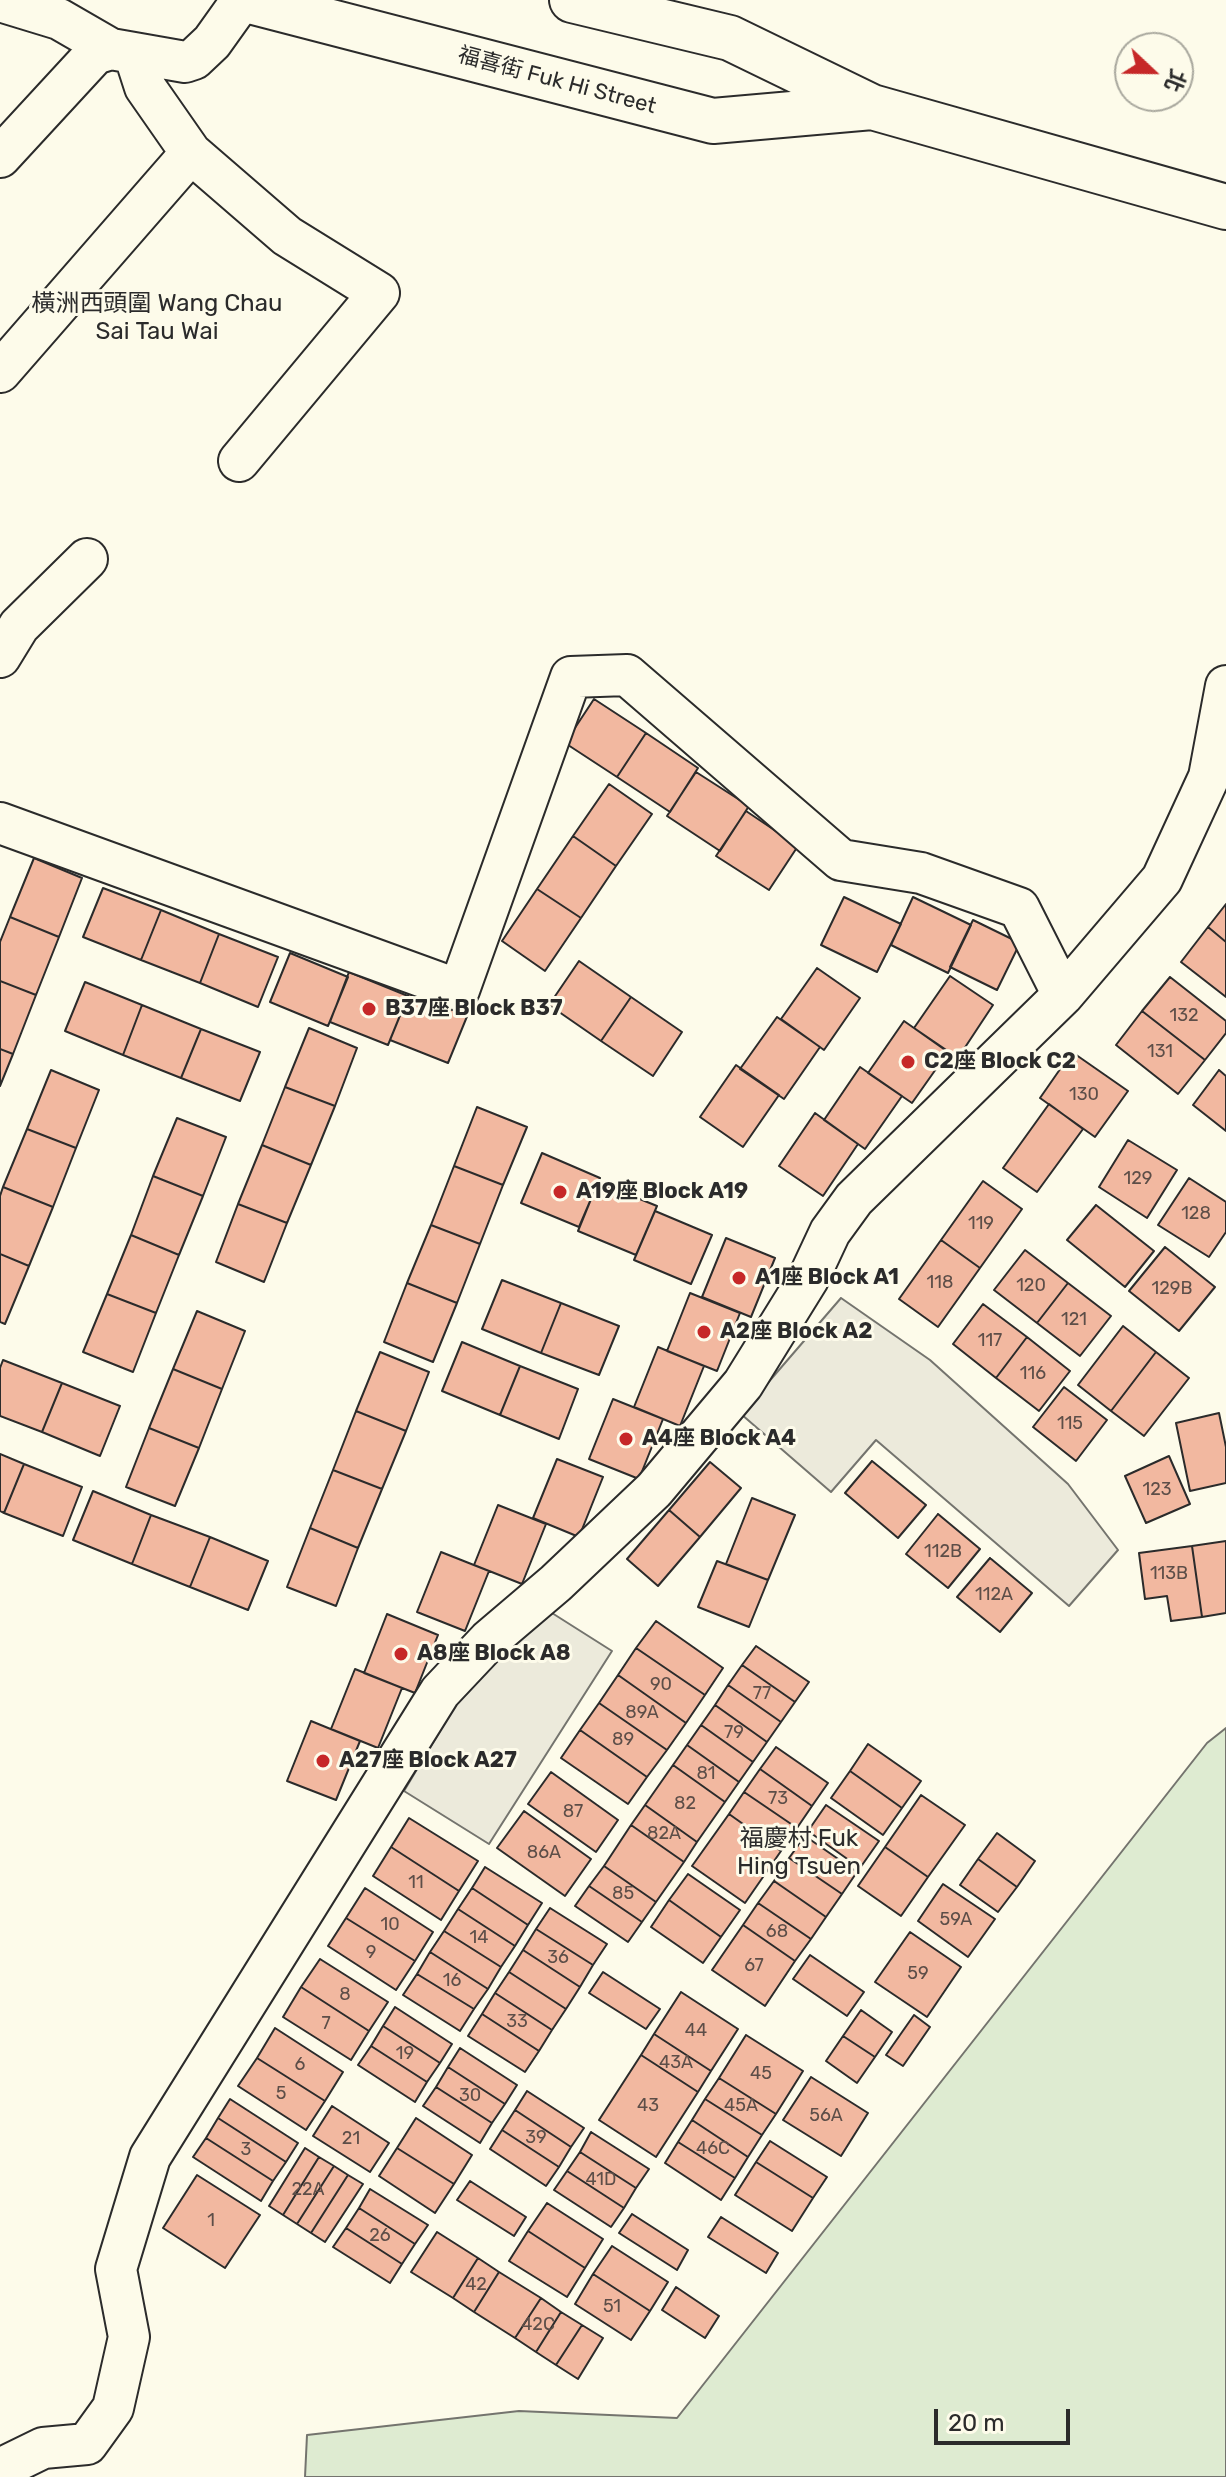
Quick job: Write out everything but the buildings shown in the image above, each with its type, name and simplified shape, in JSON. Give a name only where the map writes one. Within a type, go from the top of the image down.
[{"type":"street","points":[[0,157],[95,54],[122,51],[185,62],[194,59],[212,42],[244,0]]},
{"type":"street","name":"福喜街 Fuk Hi Street","points":[[244,0],[713,121],[872,107]]},
{"type":"street","name":"福喜街 Fuk Hi Street","points":[[572,0],[730,38],[872,107],[1226,207]]},
{"type":"street","points":[[0,1],[59,19],[122,51],[191,153],[287,236],[379,293],[239,461]]},
{"type":"street","points":[[0,372],[191,153]]},
{"type":"street","points":[[6,628],[87,559]]},
{"type":"street","points":[[0,823],[459,990],[571,677],[627,675],[841,860],[921,873],[1019,908],[1063,995]]},
{"type":"street","points":[[0,2469],[43,2448],[87,2444],[113,2408],[129,2337],[116,2269],[150,2157],[440,1692],[489,1640],[556,1583],[654,1490],[743,1384],[808,1279],[830,1232],[854,1199],[1063,995],[1162,879],[1209,777],[1226,686]]},
{"type":"green space","points":[[1226,1728],[1226,2477],[305,2477],[307,2435],[519,2411],[677,2418],[1207,1743]]},
{"type":"shaded area","points":[[841,1298],[930,1360],[1068,1484],[1118,1550],[1069,1606],[876,1440],[831,1492],[741,1414]]},
{"type":"shaded area","points":[[552,1613],[612,1651],[489,1844],[404,1791],[456,1704],[503,1654]]},
{"type":"place","name":"B37座 Block B37","points":[[369,1009]]},
{"type":"place","name":"C2座 Block C2","points":[[908,1062]]},
{"type":"place","name":"A19座 Block A19","points":[[560,1192]]},
{"type":"place","name":"A1座 Block A1","points":[[739,1278]]},
{"type":"place","name":"A2座 Block A2","points":[[704,1332]]},
{"type":"place","name":"A4座 Block A4","points":[[626,1439]]},
{"type":"place","name":"A8座 Block A8","points":[[401,1654]]},
{"type":"place","name":"A27座 Block A27","points":[[323,1761]]},
{"type":"district","name":"橫洲西頭圍 Wang Chau Sai Tau Wai","points":[[157,318]]},
{"type":"district","name":"福慶村 Fuk Hing Tsuen","points":[[799,1853]]}]
